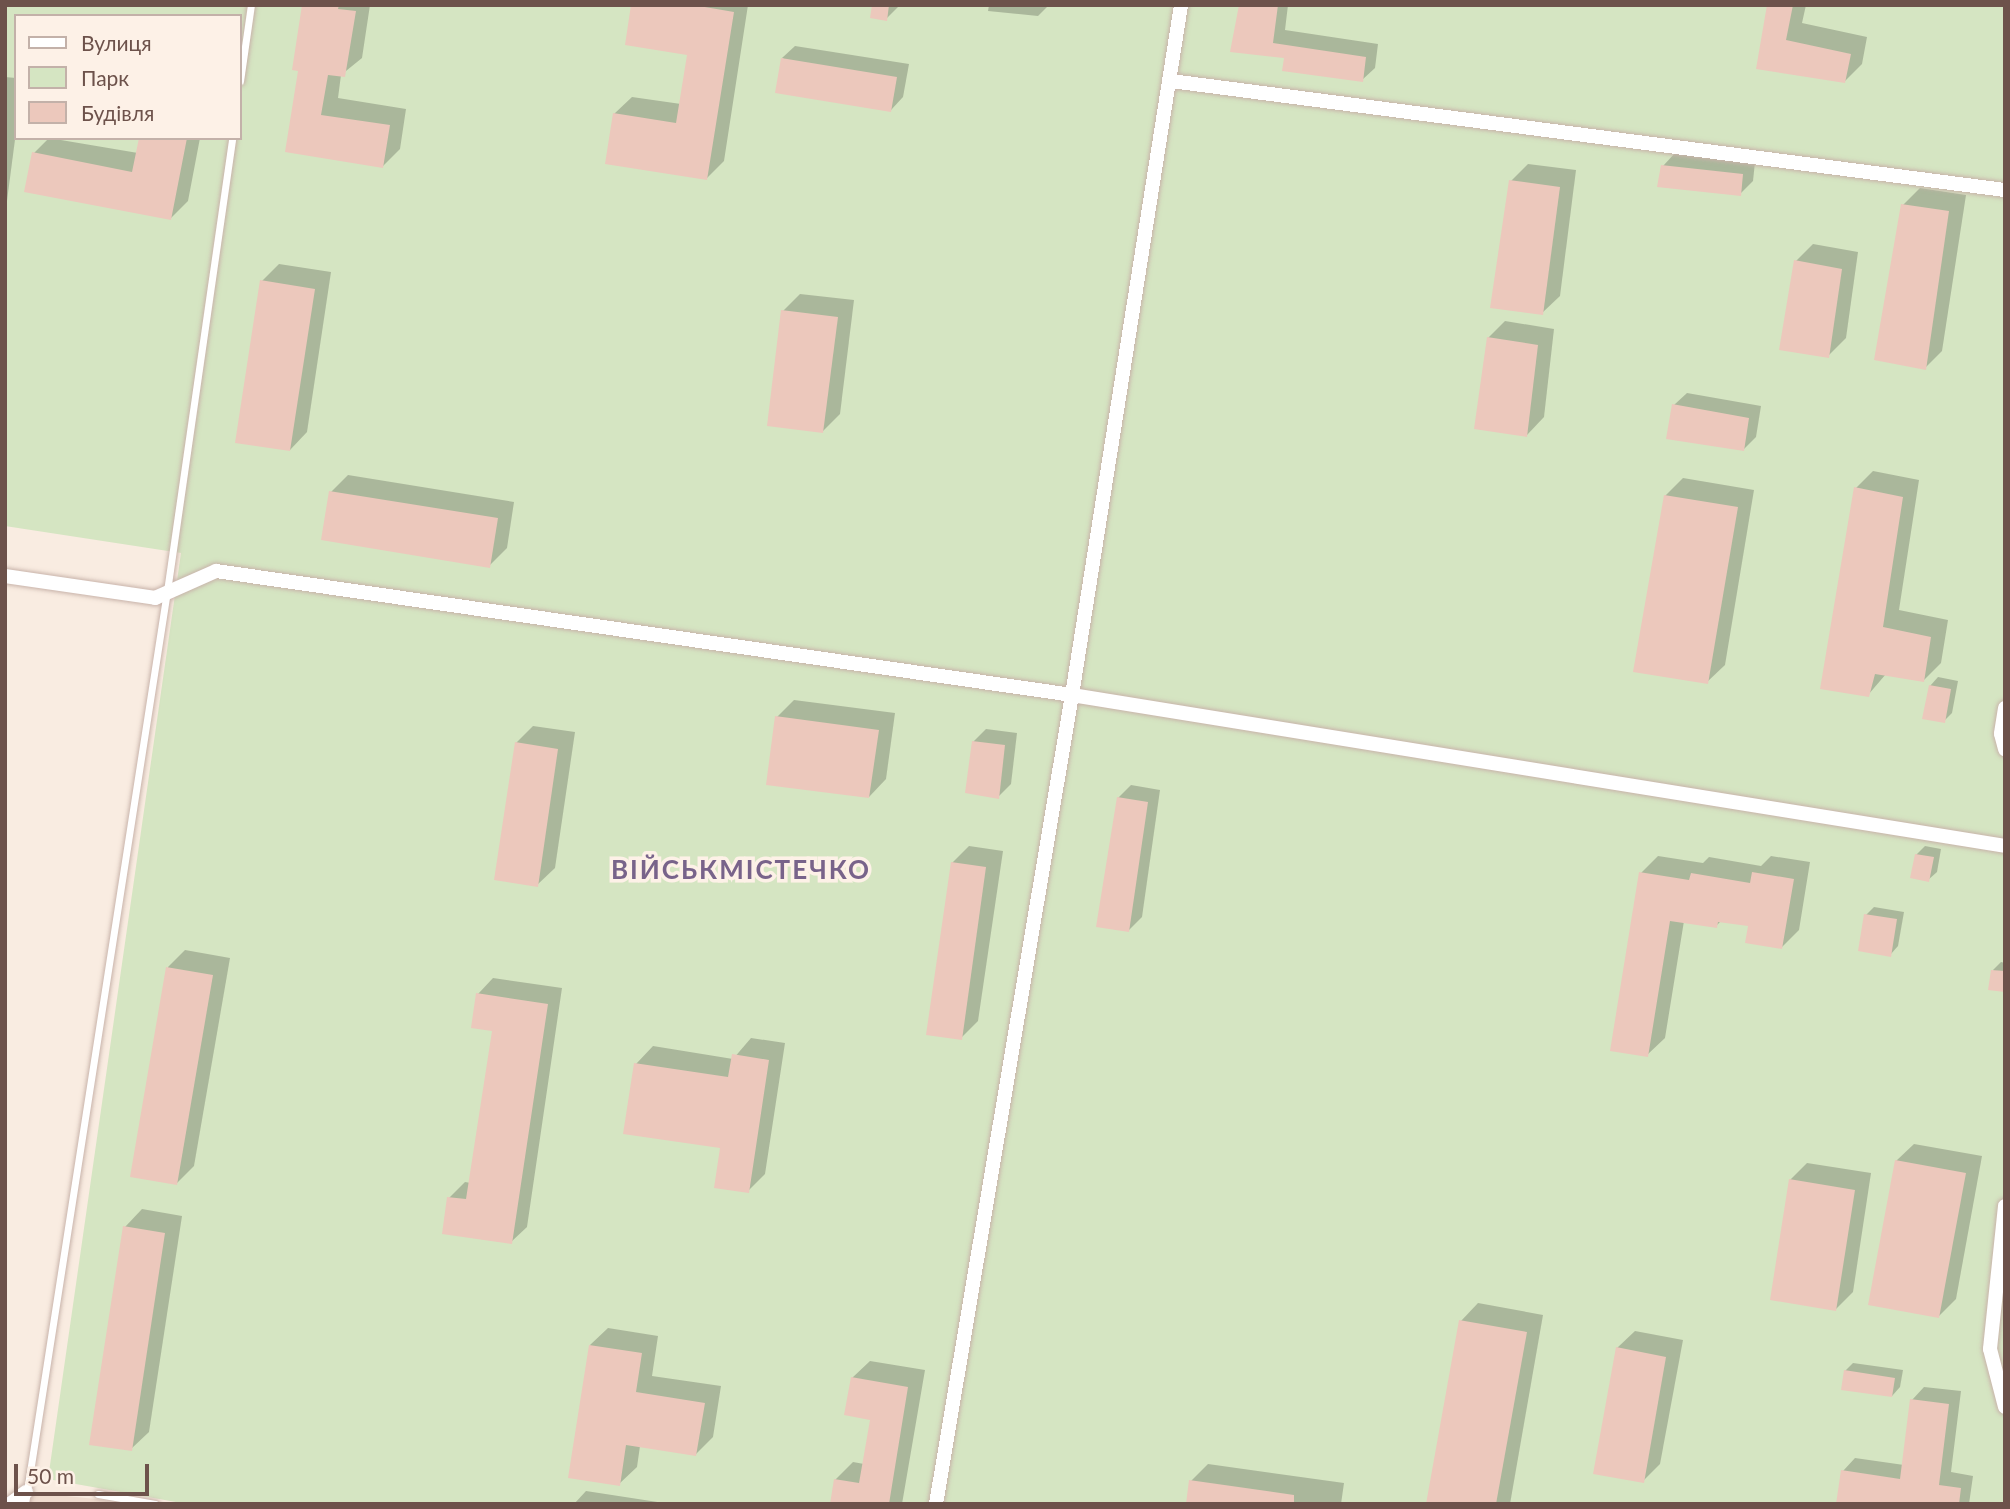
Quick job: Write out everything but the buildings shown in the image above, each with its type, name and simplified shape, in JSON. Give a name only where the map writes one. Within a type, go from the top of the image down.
[{"type":"street","points":[[936,1504],[1072,695],[1181,5]]},
{"type":"street","points":[[1171,81],[2005,190]]},
{"type":"street","points":[[5,576],[155,598],[216,571],[1072,695],[2005,846]]},
{"type":"street","points":[[2005,708],[2001,734],[2005,749]]},
{"type":"street","points":[[2005,1206],[1990,1349],[2005,1407]]},
{"type":"street","points":[[10,1504],[26,1498]]},
{"type":"lane","points":[[242,67],[251,5]]},
{"type":"lane","points":[[26,1498],[167,592],[232,140]]},
{"type":"lane","points":[[99,1494],[155,1504]]},
{"type":"shaded area","points":[[26,1492],[96,1499],[121,1504],[10,1504]]},
{"type":"green space","points":[[5,5],[2005,5],[2005,1504],[187,1504],[48,1479],[181,553],[5,526]]},
{"type":"district","name":"ВІЙСЬКМІСТЕЧКО","points":[[741,870]]}]
